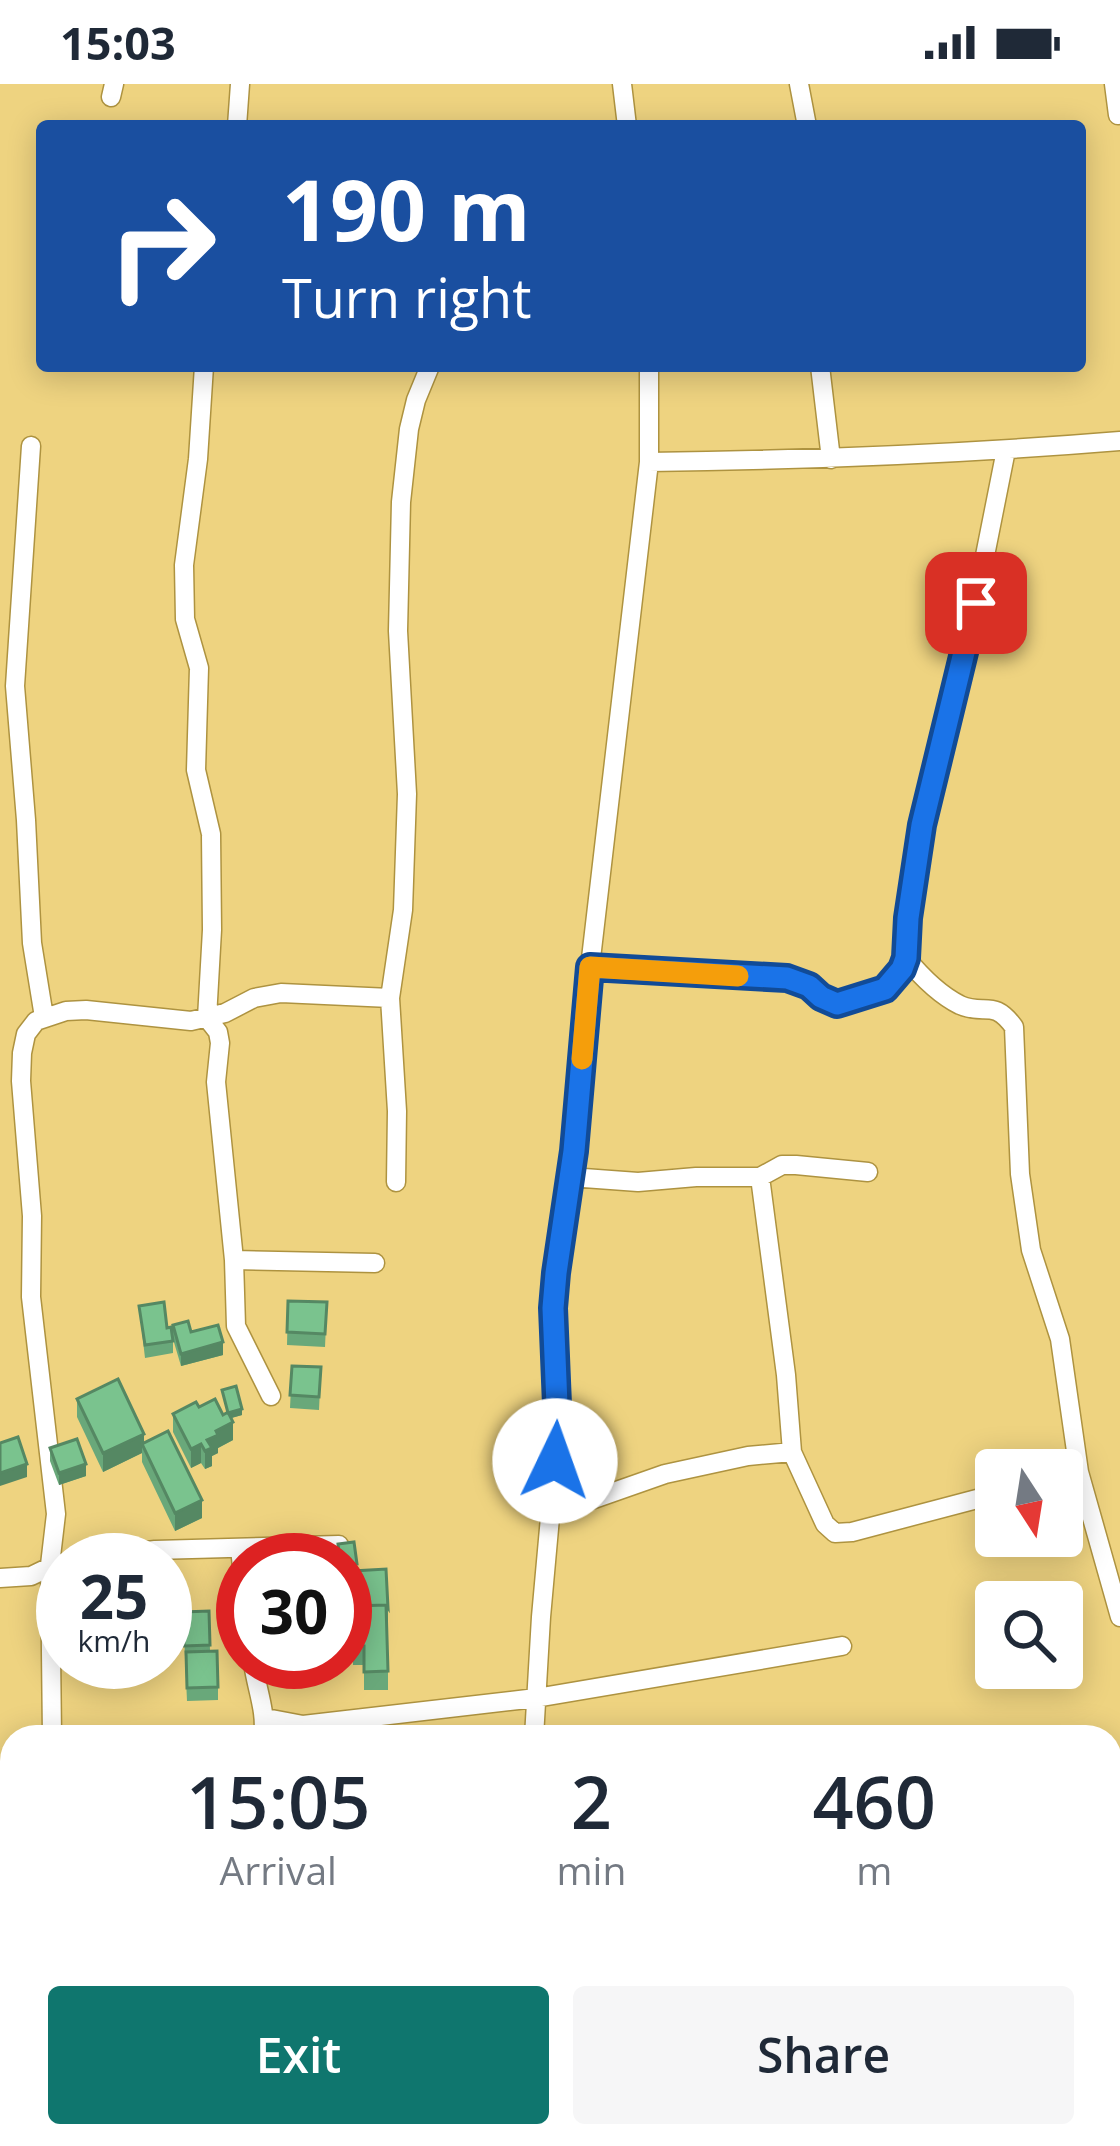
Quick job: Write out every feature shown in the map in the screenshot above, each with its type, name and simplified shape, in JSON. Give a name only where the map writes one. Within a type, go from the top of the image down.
[{"type":"street","points":[[237,120],[240,84]]},
{"type":"street","points":[[622,84],[626,120]]},
{"type":"street","points":[[800,84],[806,120]]},
{"type":"street","points":[[1114,84],[1118,115]]},
{"type":"street","points":[[204,372],[184,566],[185,619],[200,668],[196,770],[211,834],[207,1018],[220,1042],[216,1082],[236,1326],[271,1396]]},
{"type":"street","points":[[396,1182],[390,998],[403,910],[407,794],[398,632],[403,482],[409,429],[428,372]]},
{"type":"street","points":[[535,1725],[558,1429],[553,1308],[649,462],[650,372]]},
{"type":"street","points":[[821,372],[831,459]]},
{"type":"street","points":[[649,462],[831,459],[1120,441]]},
{"type":"street","points":[[31,446],[15,686],[32,943],[44,1017]]},
{"type":"street","points":[[590,967],[787,978],[837,1004],[885,989],[902,969],[922,825],[968,641],[1006,450]]},
{"type":"street","points":[[906,958],[958,1004],[999,1010],[1014,1027],[1022,1197],[1035,1268],[1060,1339],[1068,1449]]},
{"type":"street","points":[[56,1533],[31,1298],[32,1216],[21,1081],[26,1034],[36,1021],[66,1011],[191,1021],[281,993],[390,998]]},
{"type":"street","points":[[570,1177],[638,1182],[760,1177],[782,1166],[868,1172]]},
{"type":"street","points":[[760,1177],[792,1452],[824,1524],[835,1533],[852,1532],[975,1500]]},
{"type":"street","points":[[234,1260],[375,1263]]},
{"type":"street","points":[[551,1514],[665,1474],[792,1452]]},
{"type":"street","points":[[1083,1507],[1112,1581],[1120,1617]]},
{"type":"street","points":[[0,1578],[36,1574]]},
{"type":"street","points":[[302,1725],[536,1698],[842,1646]]},
{"type":"street","points":[[52,1725],[53,1689]]},
{"type":"street","points":[[256,1689],[265,1725]]},
{"type":"building","points":[[288,1301],[327,1302],[325,1334],[287,1332]]},
{"type":"building","points":[[164,1302],[173,1341],[145,1345],[139,1306]]},
{"type":"building","points":[[188,1321],[191,1332],[218,1325],[223,1342],[181,1354],[173,1325]]},
{"type":"building","points":[[292,1366],[321,1367],[319,1397],[290,1395]]},
{"type":"building","points":[[118,1379],[144,1434],[103,1453],[77,1399]]},
{"type":"building","points":[[236,1386],[242,1409],[228,1413],[222,1390]]},
{"type":"building","points":[[215,1399],[233,1422],[207,1440],[212,1448],[205,1451],[201,1444],[191,1449],[173,1414]]},
{"type":"building","points":[[168,1431],[202,1500],[175,1513],[142,1444]]},
{"type":"building","points":[[18,1437],[27,1464],[0,1473],[0,1443]]},
{"type":"building","points":[[77,1439],[86,1464],[59,1473],[50,1448]]},
{"type":"building","points":[[386,1569],[388,1608],[372,1605],[372,1570]]},
{"type":"building","points":[[372,1605],[386,1605],[388,1671],[372,1672]]},
{"type":"building","points":[[209,1611],[210,1645],[192,1646],[192,1612]]},
{"type":"building","points":[[216,1651],[216,1687],[192,1688],[192,1652]]},
{"type":"slow traffic","points":[[582,1059],[590,967],[738,976]]},
{"type":"route","points":[[555,1461],[558,1381],[553,1308],[574,1151],[590,967],[787,978],[803,982],[837,1004],[872,995],[895,980],[906,958],[922,825],[976,603]]}]
